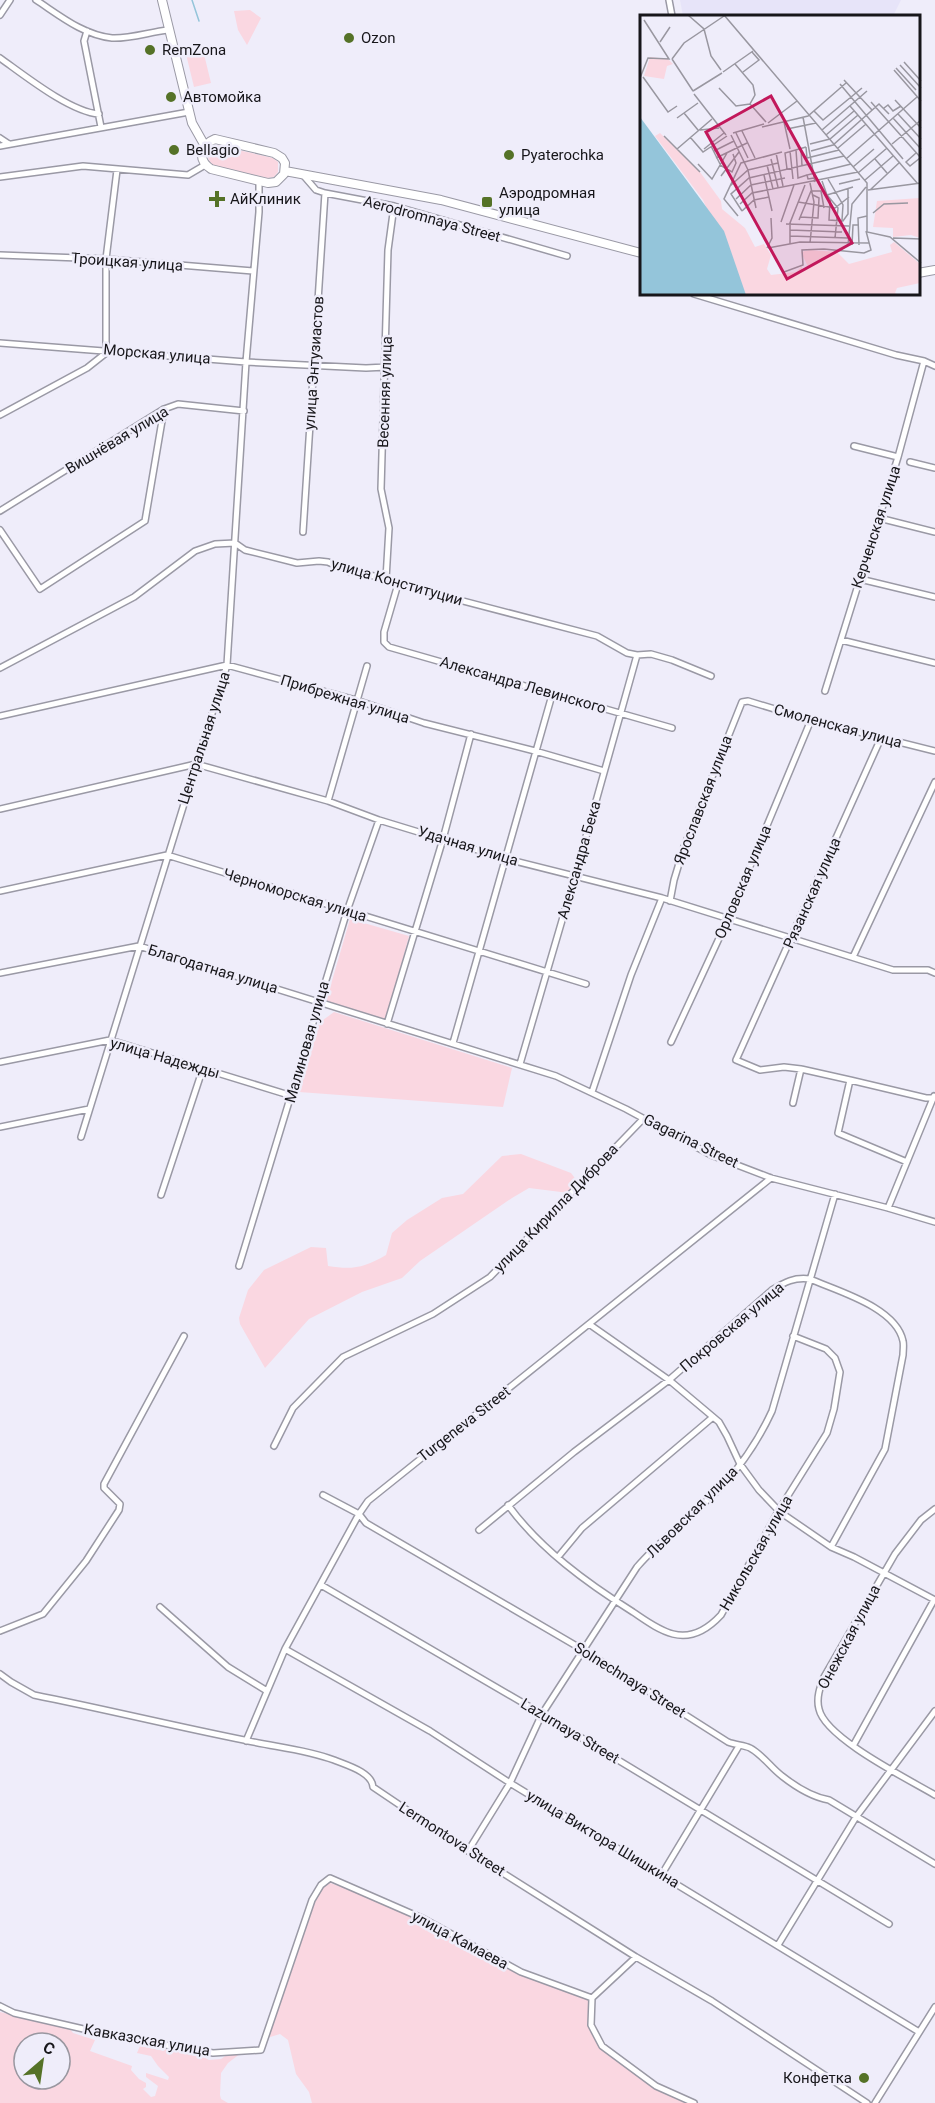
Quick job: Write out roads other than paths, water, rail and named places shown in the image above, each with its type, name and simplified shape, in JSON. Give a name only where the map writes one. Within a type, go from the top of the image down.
[{"type":"street","points":[[0,15],[10,0]]},
{"type":"street","points":[[36,0],[78,27],[113,38],[168,30]]},
{"type":"street","points":[[162,0],[194,129],[205,146]]},
{"type":"street","points":[[669,0],[672,15]]},
{"type":"street","points":[[87,31],[84,41],[101,127]]},
{"type":"street","points":[[0,58],[40,87],[77,108],[87,113],[99,114]]},
{"type":"street","points":[[0,146],[189,112]]},
{"type":"street","points":[[0,138],[9,144]]},
{"type":"street","points":[[222,140],[270,152],[282,158],[285,171],[276,182],[268,183],[214,171],[205,165],[202,155],[205,146],[211,141],[222,140]]},
{"type":"street","points":[[0,177],[83,166],[188,175],[205,165]]},
{"type":"street","points":[[0,415],[87,368],[106,353],[106,259],[117,170]]},
{"type":"street","points":[[285,171],[441,200],[640,253]]},
{"type":"street","name":"Aerodromnaya Street","points":[[302,174],[316,190],[325,193],[394,206],[567,256]]},
{"type":"street","name":"Центральная улица","points":[[81,1137],[227,665],[246,362],[260,212],[259,182]]},
{"type":"street","name":"улица Энтузиастов","points":[[303,532],[325,193]]},
{"type":"street","name":"Весенняя улица","points":[[386,579],[389,528],[381,489],[388,250],[394,206]]},
{"type":"street","name":"Троицкая улица","points":[[0,255],[106,259],[253,271]]},
{"type":"street","points":[[920,273],[935,270]]},
{"type":"street","points":[[701,296],[935,366]]},
{"type":"street","name":"Морская улица","points":[[0,343],[246,362],[386,367]]},
{"type":"street","name":"Керченская улица","points":[[825,691],[898,457],[924,361]]},
{"type":"street","name":"Вишнёвая улица","points":[[0,511],[164,409],[178,404],[244,411]]},
{"type":"street","points":[[0,530],[40,589],[145,521],[164,409]]},
{"type":"street","points":[[854,446],[898,457]]},
{"type":"street","points":[[910,462],[935,468]]},
{"type":"street","points":[[879,518],[935,532]]},
{"type":"street","points":[[0,668],[134,597],[195,551],[216,544],[235,543]]},
{"type":"street","name":"улица Конституции","points":[[235,543],[245,550],[297,562],[328,562],[348,571],[386,579],[597,636],[627,653],[651,654],[711,676]]},
{"type":"street","points":[[860,579],[935,597]]},
{"type":"street","name":"Александра Левинского","points":[[398,584],[384,632],[384,642],[389,646],[672,729]]},
{"type":"street","points":[[841,639],[935,663]]},
{"type":"street","name":"Александра Бека","points":[[520,1064],[637,655]]},
{"type":"street","name":"Прибрежная улица","points":[[0,716],[227,665],[356,700],[424,723],[536,751],[604,771]]},
{"type":"street","points":[[328,801],[367,666]]},
{"type":"street","points":[[453,1043],[552,695]]},
{"type":"street","name":"Смоленская улица","points":[[742,702],[748,701],[811,720],[935,751]]},
{"type":"street","name":"Ярославская улица","points":[[670,901],[684,847],[742,702]]},
{"type":"street","name":"Орловская улица","points":[[671,1042],[728,919],[811,720]]},
{"type":"street","points":[[387,1024],[443,838],[471,734]]},
{"type":"street","name":"Рязанская улица","points":[[801,1069],[784,1067],[760,1070],[736,1060],[880,738]]},
{"type":"street","name":"Удачная улица","points":[[0,808],[196,764],[328,801],[379,820],[507,859],[662,898],[893,970],[935,972]]},
{"type":"street","points":[[853,957],[935,782]]},
{"type":"street","name":"Малиновая улица","points":[[240,1266],[347,911],[379,820]]},
{"type":"street","name":"Черноморская улица","points":[[0,891],[167,855],[586,984]]},
{"type":"street","points":[[592,1092],[631,975],[662,898]]},
{"type":"street","name":"Благодатная улица","points":[[0,973],[139,946],[453,1043]]},
{"type":"street","name":"улица Надежды","points":[[0,1062],[110,1040],[292,1096]]},
{"type":"street","name":"Gagarina Street","points":[[453,1043],[556,1076],[592,1092],[711,1155],[771,1178],[935,1222]]},
{"type":"street","points":[[161,1195],[203,1068]]},
{"type":"street","points":[[793,1103],[801,1069],[926,1098],[935,1096]]},
{"type":"street","points":[[850,1080],[838,1133],[907,1162]]},
{"type":"street","points":[[888,1208],[935,1096]]},
{"type":"street","points":[[0,1127],[88,1109]]},
{"type":"street","name":"улица Кирилла Диброва","points":[[274,1446],[293,1408],[343,1357],[433,1314],[490,1277],[643,1119]]},
{"type":"street","name":"Turgeneva Street","points":[[246,1741],[285,1649],[368,1501],[771,1178]]},
{"type":"street","name":"Львовская улица","points":[[468,1851],[510,1783],[542,1714],[585,1651],[637,1567],[654,1547],[709,1499],[740,1464],[772,1411],[835,1194]]},
{"type":"street","name":"Покровская улица","points":[[479,1530],[574,1452],[669,1380],[772,1290],[786,1281],[798,1278],[810,1279]]},
{"type":"street","points":[[810,1279],[877,1308],[895,1325],[903,1341],[903,1355],[885,1449],[831,1547]]},
{"type":"street","points":[[589,1324],[669,1380],[713,1417],[728,1436],[740,1464],[759,1490],[779,1510],[831,1547],[935,1600],[853,1746]]},
{"type":"street","points":[[0,1631],[43,1614],[86,1561],[119,1510],[120,1504],[104,1488],[104,1484],[184,1336]]},
{"type":"street","name":"Никольская улица","points":[[508,1505],[523,1525],[558,1557],[615,1601],[656,1627],[674,1635],[691,1635],[710,1627],[721,1615],[779,1510],[827,1432],[834,1409],[840,1372],[835,1358],[826,1348],[793,1336]]},
{"type":"street","points":[[558,1557],[582,1528],[713,1417]]},
{"type":"street","name":"Solnechnaya Street","points":[[323,1495],[359,1514],[366,1523],[585,1651],[728,1742],[748,1747],[764,1758],[782,1776],[816,1797],[829,1800],[935,1864]]},
{"type":"street","name":"Онежская улица","points":[[935,1509],[921,1520],[895,1554],[824,1677],[818,1693],[819,1710],[828,1726],[853,1746],[935,1795]]},
{"type":"street","name":"Lazurnaya Street","points":[[321,1585],[542,1714],[889,1924]]},
{"type":"street","points":[[160,1607],[228,1667],[267,1691]]},
{"type":"street","name":"улица Виктора Шишкина","points":[[285,1649],[430,1731],[510,1783],[919,2032]]},
{"type":"street","name":"Lermontova Street","points":[[0,1674],[34,1695],[246,1741],[304,1751],[334,1760],[360,1772],[369,1777],[373,1782],[373,1787],[468,1851],[636,1957],[712,2001],[867,2103]]},
{"type":"street","points":[[778,1945],[856,1817],[935,1711]]},
{"type":"street","points":[[662,1874],[739,1746]]},
{"type":"street","name":"улица Камаева","points":[[261,2050],[312,1900],[321,1885],[330,1878],[424,1919],[521,1972],[592,1998]]},
{"type":"street","points":[[636,1957],[592,1998],[591,2025],[602,2046],[656,2086],[694,2103]]},
{"type":"street","name":"Кавказская улица","points":[[0,2006],[14,2013],[178,2048],[213,2053],[261,2050]]},
{"type":"street","points":[[875,2103],[935,2007]]},
{"type":"waterway","points":[[192,0],[199,21]]},
{"type":"place","name":"Ozon","points":[[349,38]]},
{"type":"place","name":"RemZona","points":[[150,50]]},
{"type":"place","name":"Автомойка","points":[[171,97]]},
{"type":"place","name":"Bellagio","points":[[174,150]]},
{"type":"place","name":"Pyaterochka","points":[[509,155]]},
{"type":"place","name":"АйКлиник","points":[[217,199]]},
{"type":"place","name":"Аэродромная улица","points":[[487,202]]},
{"type":"place","name":"Конфетка","points":[[864,2078]]}]
